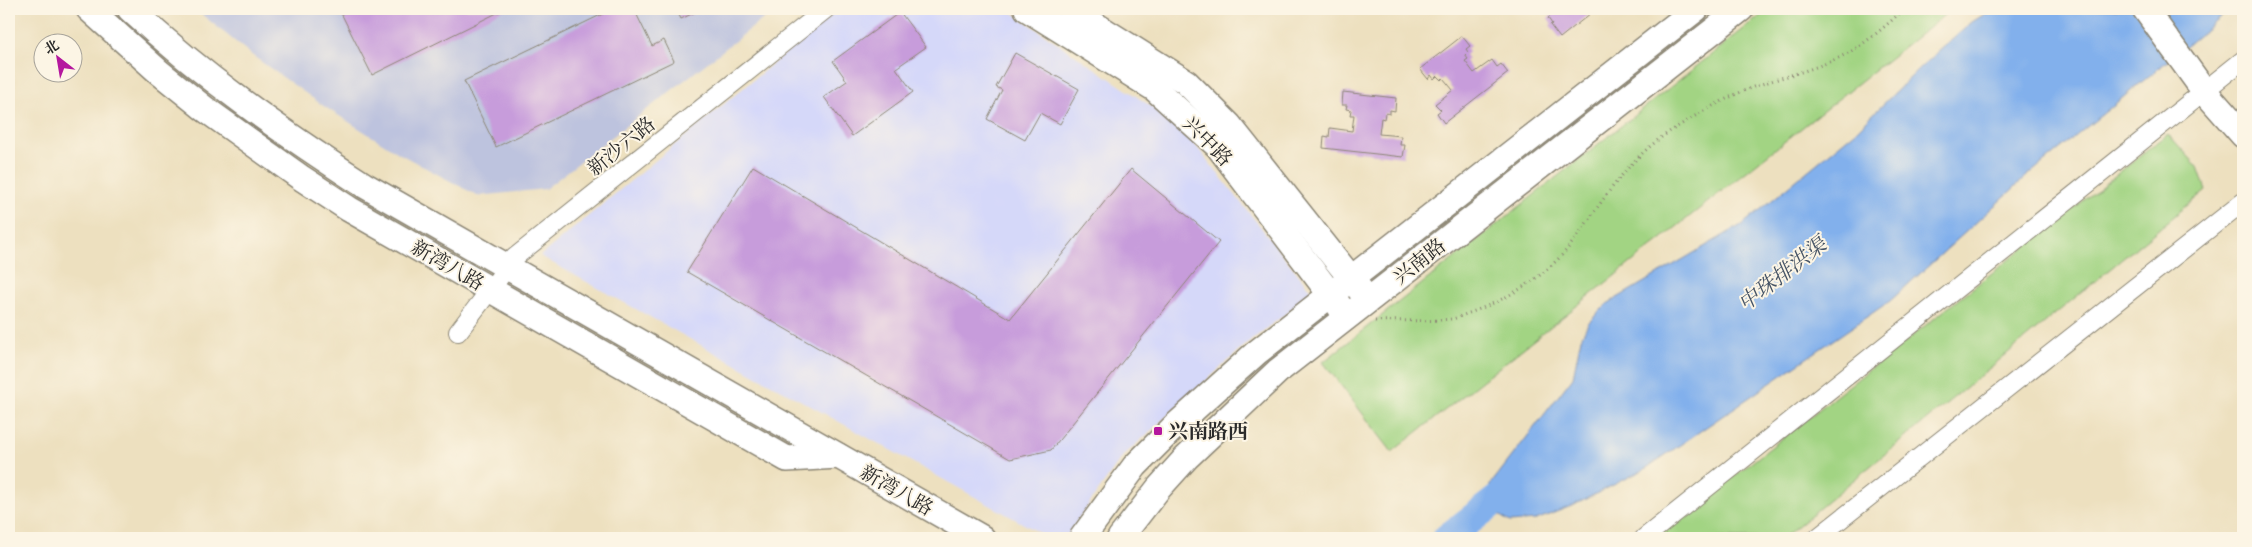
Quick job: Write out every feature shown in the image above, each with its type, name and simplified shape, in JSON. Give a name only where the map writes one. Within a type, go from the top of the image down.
[{"type":"street","name":"新湾八路","points":[[89,9],[159,72],[252,144],[349,209],[787,460],[838,456]]},
{"type":"street","name":"新湾八路","points":[[130,9],[222,86],[315,154],[364,185],[982,538]]},
{"type":"street","name":"新沙六路","points":[[458,332],[516,257],[826,9]]},
{"type":"street","name":"兴中路","points":[[1028,9],[1155,89],[1218,146],[1347,317]]},
{"type":"street","name":"兴中路","points":[[1070,9],[1186,82],[1229,125],[1351,278],[1372,310]]},
{"type":"street","name":"兴南路","points":[[1082,538],[1135,466],[1174,427],[1256,353],[1696,9]]},
{"type":"street","name":"兴南路","points":[[1120,538],[1158,488],[1216,428],[1278,371],[1347,317],[1372,310],[1741,9]]},
{"type":"street","points":[[2145,9],[2205,92],[2243,135]]},
{"type":"street","points":[[1644,538],[2243,60]]},
{"type":"street","points":[[1817,538],[2243,202]]},
{"type":"path","points":[[1372,310],[1452,319],[1495,303],[1526,285],[1554,264],[1574,240],[1610,187],[1632,163],[1668,133],[1712,107],[1755,86],[1806,72],[1848,53],[1883,29],[1904,9]]},
{"type":"shaded area","points":[[195,9],[776,9],[545,189],[478,196],[400,154],[325,107],[253,56]]},
{"type":"shaded area","points":[[839,9],[1007,9],[1180,126],[1313,293],[1250,341],[1123,456],[1065,538],[1049,538],[540,256]]},
{"type":"green space","points":[[1769,9],[1952,9],[1392,452],[1323,362]]},
{"type":"green space","points":[[2168,134],[2198,167],[2206,190],[1783,538],[1656,538]]},
{"type":"water","points":[[1993,9],[2231,9],[2027,176],[1890,301],[1645,469],[1574,505],[1536,520],[1510,522],[1487,508],[1490,485],[1573,377],[1581,338],[1589,322],[1607,304],[1743,224],[1855,132],[1919,69],[1972,22]]},
{"type":"building","points":[[343,9],[505,9],[372,75],[340,11]]},
{"type":"building","points":[[613,9],[634,9],[652,46],[664,40],[674,61],[496,147],[464,81]]},
{"type":"building","points":[[676,9],[702,9],[681,19]]},
{"type":"building","points":[[1553,9],[1596,9],[1560,38],[1550,25],[1552,24],[1548,18],[1555,13]]},
{"type":"building","points":[[900,12],[926,47],[896,68],[913,92],[852,136],[824,97],[847,81],[833,61]]},
{"type":"building","points":[[1462,36],[1470,46],[1466,49],[1468,52],[1465,55],[1468,59],[1465,61],[1474,73],[1492,60],[1497,67],[1501,64],[1508,73],[1444,123],[1437,113],[1441,110],[1435,104],[1453,90],[1443,78],[1441,80],[1437,76],[1434,79],[1431,75],[1428,79],[1420,69]]},
{"type":"building","points":[[1015,53],[1079,89],[1060,124],[1040,113],[1025,140],[987,119],[1002,90],[996,87]]},
{"type":"building","points":[[1343,92],[1396,98],[1395,111],[1390,110],[1390,114],[1385,113],[1384,119],[1381,118],[1379,134],[1401,136],[1400,145],[1405,145],[1403,157],[1323,148],[1324,136],[1329,137],[1330,128],[1352,131],[1354,115],[1350,115],[1351,110],[1346,109],[1347,105],[1342,105]]},
{"type":"building","points":[[753,166],[1010,319],[1131,169],[1219,242],[1051,450],[1010,459],[687,272]]},
{"type":"waterway","name":"中珠排洪渠","points":[[1447,538],[1518,483]]},
{"type":"place","name":"兴南路西","points":[[1158,431]]}]
